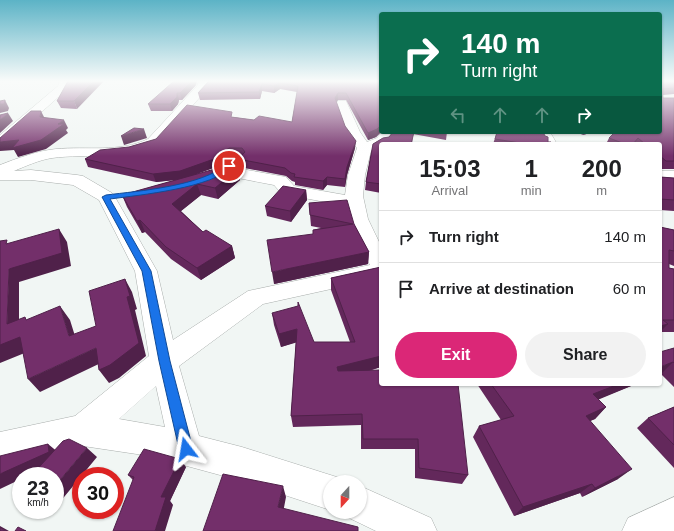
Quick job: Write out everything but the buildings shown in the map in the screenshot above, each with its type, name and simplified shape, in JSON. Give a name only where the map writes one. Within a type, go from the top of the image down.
[{"type":"street","points":[[0,142],[41,106]]},
{"type":"street","points":[[1,174],[58,153],[128,151],[143,148],[153,142],[186,106]]},
{"type":"street","points":[[343,106],[353,133],[364,148]]},
{"type":"street","points":[[7,117],[33,113]]},
{"type":"street","points":[[379,142],[388,134]]},
{"type":"street","points":[[364,148],[379,142]]},
{"type":"street","points":[[364,148],[358,168],[354,202],[365,235],[379,261]]},
{"type":"street","points":[[237,160],[216,174],[280,181],[288,190],[354,202]]},
{"type":"street","points":[[1,174],[31,175],[77,180],[113,196],[146,271],[164,361],[186,449]]},
{"type":"street","points":[[662,176],[674,176]]},
{"type":"street","points":[[83,430],[164,361],[256,297],[379,270]]},
{"type":"street","points":[[0,448],[83,430],[150,440],[242,464],[323,490]]},
{"type":"street","points":[[367,507],[418,531]]},
{"type":"street","points":[[641,531],[674,516]]},
{"type":"route","points":[[186,449],[164,361],[146,271],[106,197],[166,189],[188,184],[223,171],[229,166]]}]
